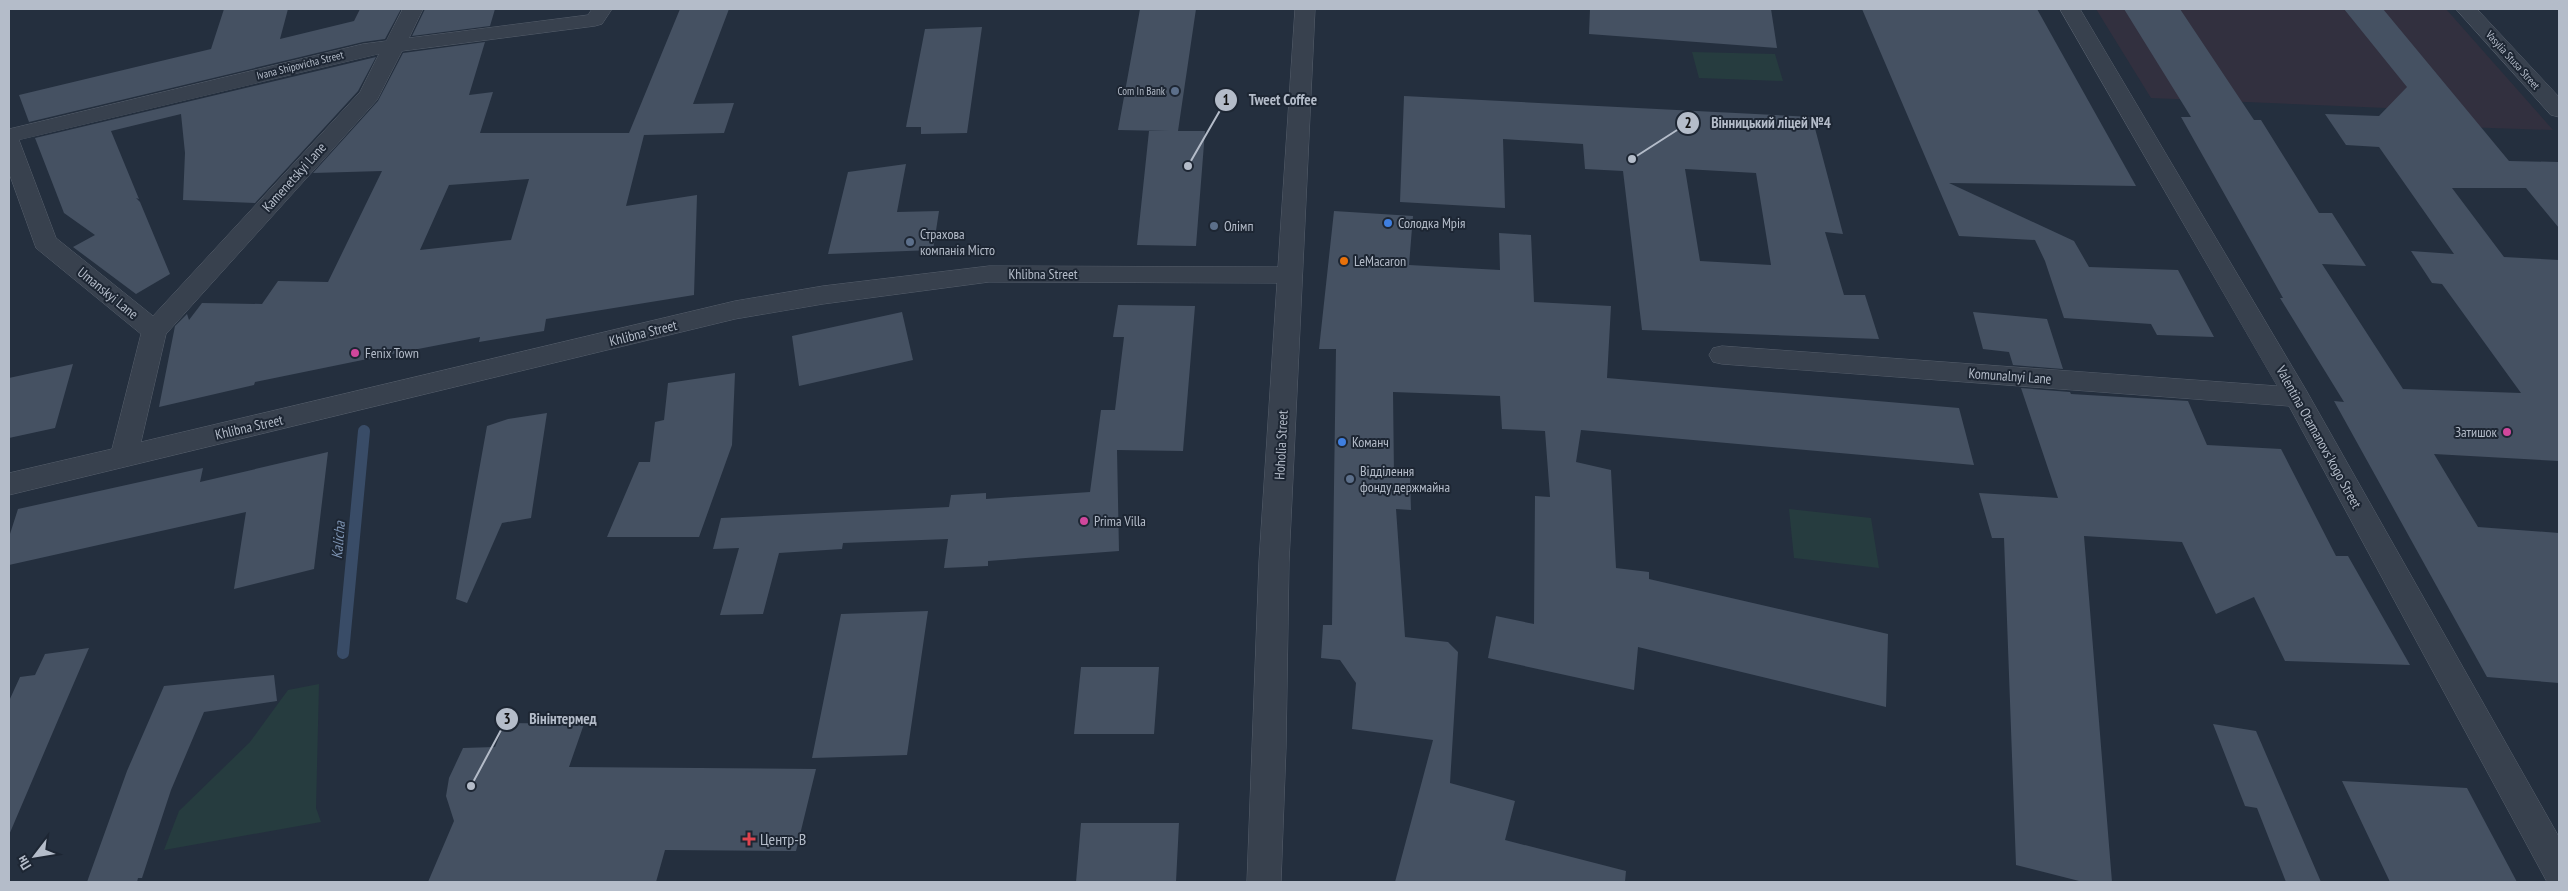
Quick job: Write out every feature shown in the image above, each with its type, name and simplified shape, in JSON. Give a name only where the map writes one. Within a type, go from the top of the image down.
[{"type":"street","name":"Kamenetskyi Lane","points":[[154,331],[369,95],[413,9]]},
{"type":"street","name":"Hoholia Street","points":[[1264,882],[1270,747],[1274,562],[1305,9]]},
{"type":"street","name":"Valentina Otamanovs'kogo Street","points":[[2070,9],[2297,397],[2559,870]]},
{"type":"street","name":"Vasylia Stusa Street","points":[[2466,9],[2559,110]]},
{"type":"street","name":"Ivana Shipovicha Street","points":[[9,136],[363,50],[598,14]]},
{"type":"street","name":"Umanskyi Lane","points":[[9,142],[45,242],[154,331]]},
{"type":"street","name":"Khlibna Street","points":[[9,484],[735,310],[823,295],[989,274],[1290,275]]},
{"type":"street","points":[[124,456],[154,331]]},
{"type":"street","name":"Komunalnyi Lane","points":[[1722,355],[2297,397]]},
{"type":"shaded area","points":[[2096,9],[2446,9],[2553,130],[2433,126],[2386,108],[2151,98]]},
{"type":"green space","points":[[1692,52],[1775,54],[1783,81],[1699,78]]},
{"type":"green space","points":[[1789,509],[1871,518],[1879,568],[1794,558]]},
{"type":"green space","points":[[319,684],[316,808],[321,822],[164,850],[179,811],[250,742],[288,690]]},
{"type":"building","points":[[224,9],[288,9],[280,39],[354,21],[360,9],[401,9],[385,39],[363,42],[29,122],[19,95],[211,49]]},
{"type":"building","points":[[425,9],[495,9],[490,26],[412,36]]},
{"type":"building","points":[[680,9],[729,9],[693,104],[734,103],[724,133],[644,135],[626,206],[697,195],[694,295],[546,319],[544,331],[479,342],[480,337],[387,355],[255,382],[254,385],[159,407],[175,326],[187,314],[189,320],[202,303],[262,304],[278,281],[328,282],[382,171],[313,173],[378,101],[403,53],[485,42],[469,95],[493,92],[480,133],[629,133]],"holes":[[[529,179],[511,240],[420,250],[449,185]]]},
{"type":"building","points":[[1140,9],[1196,9],[1178,131],[1205,131],[1196,246],[1137,245],[1149,131],[1169,131],[1118,130]]},
{"type":"building","points":[[1590,9],[1771,9],[1777,48],[1589,34]]},
{"type":"building","points":[[1862,9],[2037,9],[2136,186],[1949,183],[2074,241],[2089,267],[2178,270],[2214,337],[2157,335],[2151,324],[2064,318],[2045,261],[2035,240],[1959,236]]},
{"type":"building","points":[[2124,9],[2180,9],[2254,120],[2261,120],[2319,213],[2332,213],[2366,266],[2322,264],[2403,389],[2521,393],[2442,284],[2432,283],[2411,251],[2454,254],[2379,147],[2346,145],[2325,114],[2379,116],[2407,87],[2344,9],[2383,9],[2509,161],[2559,162],[2559,228],[2526,188],[2452,188],[2504,257],[2559,260],[2559,461],[2434,454],[2478,527],[2559,533],[2559,683],[2487,677],[2334,401],[2344,402],[2280,298],[2283,298],[2181,117],[2191,117]]},
{"type":"building","points":[[982,27],[967,133],[921,134],[921,127],[906,127],[925,29]]},
{"type":"building","points":[[376,57],[358,91],[255,203],[183,200],[185,153],[181,114],[111,131],[139,199],[136,198],[140,202],[170,274],[136,294],[73,247],[95,235],[64,213],[35,138]]},
{"type":"building","points":[[1404,96],[1812,117],[1843,234],[1825,232],[1844,295],[1865,295],[1879,339],[1642,330],[1623,171],[1585,169],[1583,144],[1503,139],[1505,208],[1400,202]],"holes":[[[1685,169],[1756,173],[1771,265],[1700,261]]]},
{"type":"building","points":[[906,164],[897,212],[939,211],[933,250],[828,254],[848,172]]},
{"type":"building","points":[[1334,211],[1413,216],[1409,265],[1500,270],[1499,233],[1531,235],[1534,302],[1611,306],[1607,378],[1959,408],[1974,465],[1581,430],[1576,462],[1611,470],[1616,568],[1649,572],[1649,579],[1888,634],[1886,707],[1638,647],[1634,690],[1488,658],[1496,616],[1534,624],[1535,496],[1550,497],[1545,431],[1502,429],[1500,396],[1393,392],[1394,476],[1410,476],[1411,510],[1396,509],[1405,637],[1448,642],[1458,652],[1450,783],[1515,801],[1505,840],[1626,871],[1625,882],[1395,882],[1433,740],[1352,729],[1356,683],[1340,660],[1321,658],[1323,625],[1332,625],[1336,349],[1319,349]]},
{"type":"building","points":[[1118,305],[1195,306],[1183,451],[1117,450],[1119,551],[988,561],[988,566],[944,568],[948,539],[843,543],[842,549],[779,553],[763,614],[720,615],[739,548],[713,549],[721,518],[949,507],[951,495],[986,493],[986,499],[1090,492],[1101,410],[1115,410],[1124,337],[1113,337]]},
{"type":"building","points":[[902,312],[913,360],[799,386],[792,336]]},
{"type":"building","points":[[1973,312],[2047,319],[2063,369],[2013,365],[2009,352],[1983,349]]},
{"type":"building","points":[[73,364],[55,428],[9,438],[9,378]]},
{"type":"building","points":[[735,373],[732,445],[699,537],[607,537],[639,462],[650,462],[655,422],[664,420],[668,383]]},
{"type":"building","points":[[2021,388],[2070,392],[2071,394],[2188,401],[2207,445],[2281,449],[2336,556],[2348,556],[2410,665],[2285,661],[2254,597],[2216,614],[2182,542],[2084,536],[2112,882],[2083,882],[2016,865],[2004,538],[1992,538],[1979,493],[2058,498]]},
{"type":"building","points":[[547,413],[531,518],[502,523],[467,603],[456,599],[487,426],[508,419]]},
{"type":"building","points":[[328,452],[314,569],[234,589],[246,512],[9,565],[9,537],[18,509],[203,468],[200,482]]},
{"type":"building","points":[[928,611],[907,755],[812,758],[841,614]]},
{"type":"building","points":[[89,648],[9,835],[9,701],[20,677],[35,675],[45,654]]},
{"type":"building","points":[[1081,667],[1159,667],[1154,734],[1074,734]]},
{"type":"building","points":[[274,675],[277,701],[204,712],[171,790],[142,878],[138,878],[137,882],[87,882],[127,771],[164,686]]},
{"type":"building","points":[[505,723],[584,724],[569,767],[816,769],[796,851],[665,850],[656,882],[428,882],[454,821],[446,796],[449,778],[463,748],[495,747]]},
{"type":"building","points":[[2213,724],[2256,731],[2321,882],[2286,882],[2257,808],[2245,806]]},
{"type":"building","points":[[2342,781],[2467,788],[2517,882],[2390,882]]},
{"type":"building","points":[[1081,823],[1179,823],[1176,882],[1076,882]]},
{"type":"waterway","name":"Kalicha","points":[[343,653],[364,431]]},
{"type":"place","name":"Com In Bank","points":[[1175,91]]},
{"type":"place","name":"Вінницький ліцей №4","points":[[1632,159]]},
{"type":"place","name":"Tweet Coffee","points":[[1188,166]]},
{"type":"place","name":"Солодка Мрія","points":[[1388,223]]},
{"type":"place","name":"Олімп","points":[[1214,226]]},
{"type":"place","name":"Страхова компанія Місто","points":[[910,242]]},
{"type":"place","name":"LeMacaron","points":[[1344,261]]},
{"type":"place","name":"Fenix Town","points":[[355,353]]},
{"type":"place","name":"Затишок","points":[[2507,432]]},
{"type":"place","name":"Команч","points":[[1342,442]]},
{"type":"place","name":"Відділення фонду держмайна","points":[[1350,479]]},
{"type":"place","name":"Prima Villa","points":[[1084,521]]},
{"type":"place","name":"Вінінтермед","points":[[471,786]]},
{"type":"place","name":"Центр-В","points":[[749,839]]}]
